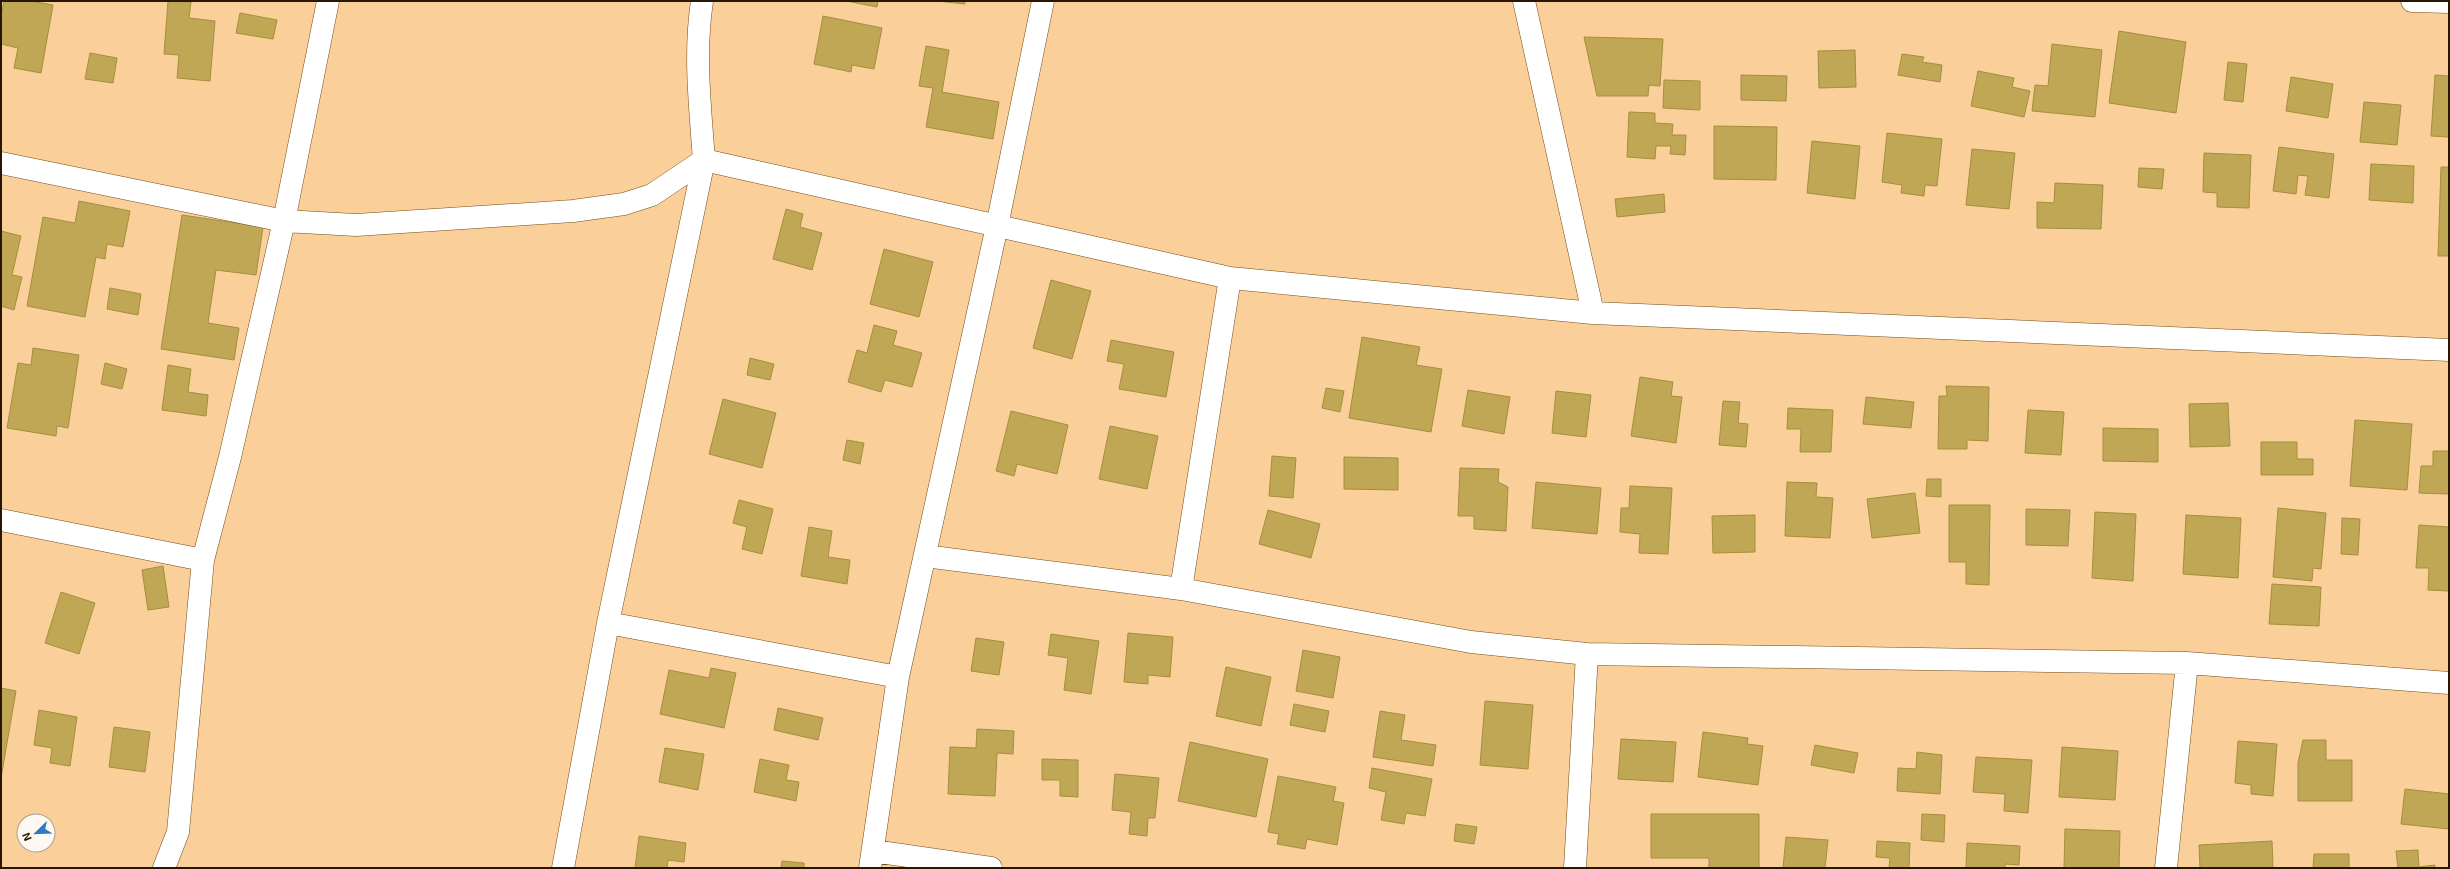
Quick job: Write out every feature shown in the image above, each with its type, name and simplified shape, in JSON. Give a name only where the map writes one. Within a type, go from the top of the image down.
[{"type":"street","points":[[164,868],[178,832],[203,560],[230,457],[284,221],[328,1]]},
{"type":"street","points":[[563,868],[608,623],[704,160],[697,66],[698,26],[702,1]]},
{"type":"street","points":[[991,868],[871,860],[898,677],[997,226],[1043,1]]},
{"type":"street","points":[[1524,1],[1593,313]]},
{"type":"street","points":[[2412,1],[2449,2]]},
{"type":"street","points":[[1,163],[284,221],[356,226],[598,208],[624,204],[652,195],[704,160],[1230,278],[1593,313],[2449,350]]},
{"type":"street","points":[[1181,589],[1230,278]]},
{"type":"street","points":[[1,520],[203,560]]},
{"type":"street","points":[[925,556],[1181,589],[1470,642],[1587,654],[2187,663],[2449,683]]},
{"type":"street","points":[[608,623],[898,677]]},
{"type":"street","points":[[1575,868],[1587,654]]},
{"type":"street","points":[[2166,868],[2187,663]]},
{"type":"building","points":[[4,1],[31,1],[53,5],[41,73],[14,68],[18,48],[1,44],[1,16]]},
{"type":"building","points":[[168,1],[191,2],[189,18],[215,21],[210,81],[177,78],[179,55],[164,54]]},
{"type":"building","points":[[846,1],[878,1],[877,7]]},
{"type":"building","points":[[937,1],[965,1],[965,4]]},
{"type":"building","points":[[240,13],[277,20],[273,39],[236,33]]},
{"type":"building","points":[[823,16],[882,28],[874,69],[852,65],[851,72],[814,64]]},
{"type":"building","points":[[2119,31],[2186,42],[2176,113],[2109,103]]},
{"type":"building","points":[[1584,37],[1663,39],[1660,86],[1649,85],[1648,96],[1597,96]]},
{"type":"building","points":[[2052,44],[2102,50],[2095,117],[2032,111],[2035,85],[2048,86]]},
{"type":"building","points":[[926,46],[949,50],[942,92],[999,102],[993,139],[926,127],[933,88],[919,86]]},
{"type":"building","points":[[1855,50],[1856,87],[1819,88],[1818,51]]},
{"type":"building","points":[[90,53],[117,58],[113,83],[85,79]]},
{"type":"building","points":[[1902,54],[1924,57],[1922,62],[1942,65],[1940,82],[1898,75]]},
{"type":"building","points":[[2228,62],[2247,64],[2243,102],[2224,100]]},
{"type":"building","points":[[1978,71],[2014,78],[2012,87],[2030,91],[2024,117],[1971,106]]},
{"type":"building","points":[[1741,75],[1787,76],[1786,101],[1741,100]]},
{"type":"building","points":[[2435,75],[2449,76],[2449,137],[2431,136]]},
{"type":"building","points":[[2291,77],[2333,84],[2328,118],[2286,111]]},
{"type":"building","points":[[1664,80],[1700,81],[1700,110],[1663,108]]},
{"type":"building","points":[[2364,102],[2401,105],[2397,145],[2360,142]]},
{"type":"building","points":[[1629,112],[1655,113],[1655,123],[1673,124],[1672,135],[1686,135],[1685,155],[1670,154],[1671,146],[1656,146],[1655,159],[1627,157]]},
{"type":"building","points":[[1714,126],[1777,127],[1776,180],[1714,179]]},
{"type":"building","points":[[1887,133],[1942,139],[1937,186],[1925,185],[1924,196],[1901,193],[1902,185],[1882,182]]},
{"type":"building","points":[[1812,141],[1860,146],[1855,199],[1807,193]]},
{"type":"building","points":[[2279,147],[2334,154],[2329,198],[2305,195],[2308,176],[2298,175],[2296,194],[2273,191]]},
{"type":"building","points":[[1972,149],[2015,153],[2009,209],[1966,205]]},
{"type":"building","points":[[2204,153],[2251,155],[2249,208],[2217,207],[2217,193],[2203,192]]},
{"type":"building","points":[[2371,164],[2414,166],[2413,203],[2369,200]]},
{"type":"building","points":[[2441,167],[2449,167],[2449,256],[2438,256]]},
{"type":"building","points":[[2139,168],[2164,169],[2162,189],[2138,187]]},
{"type":"building","points":[[2055,183],[2103,185],[2101,229],[2037,228],[2037,202],[2054,203]]},
{"type":"building","points":[[1664,194],[1665,212],[1617,217],[1615,199]]},
{"type":"building","points":[[79,201],[130,211],[123,247],[107,244],[105,259],[96,257],[85,317],[27,306],[43,217],[75,223]]},
{"type":"building","points":[[786,209],[803,214],[800,227],[822,233],[812,270],[773,259]]},
{"type":"building","points":[[182,215],[263,227],[256,275],[216,270],[208,323],[239,328],[234,360],[161,349]]},
{"type":"building","points":[[1,231],[21,236],[12,275],[22,277],[14,310],[1,306]]},
{"type":"building","points":[[884,249],[933,262],[919,317],[870,304]]},
{"type":"building","points":[[1051,280],[1091,291],[1072,359],[1033,348]]},
{"type":"building","points":[[110,288],[141,294],[138,315],[107,309]]},
{"type":"building","points":[[874,325],[897,331],[893,345],[922,353],[912,387],[885,380],[881,392],[848,382],[857,350],[867,353]]},
{"type":"building","points":[[1362,337],[1420,347],[1416,365],[1442,369],[1431,432],[1349,418]]},
{"type":"building","points":[[1111,340],[1174,352],[1166,397],[1119,389],[1124,364],[1107,361]]},
{"type":"building","points":[[33,348],[79,355],[68,428],[57,426],[56,436],[7,428],[18,363],[31,365]]},
{"type":"building","points":[[750,358],[774,364],[770,380],[747,375]]},
{"type":"building","points":[[105,363],[127,369],[122,389],[101,384]]},
{"type":"building","points":[[168,365],[191,369],[188,392],[208,395],[206,416],[162,410]]},
{"type":"building","points":[[1640,377],[1673,382],[1671,396],[1682,397],[1676,443],[1631,436]]},
{"type":"building","points":[[1946,386],[1989,387],[1988,441],[1967,440],[1967,449],[1938,449],[1939,396],[1947,396]]},
{"type":"building","points":[[1326,388],[1344,391],[1340,412],[1322,408]]},
{"type":"building","points":[[1468,390],[1510,397],[1504,434],[1462,426]]},
{"type":"building","points":[[1556,391],[1591,395],[1586,437],[1552,433]]},
{"type":"building","points":[[1866,397],[1914,402],[1911,428],[1863,424]]},
{"type":"building","points":[[723,399],[776,413],[762,468],[709,454]]},
{"type":"building","points":[[1723,401],[1740,402],[1738,423],[1748,424],[1746,447],[1719,445]]},
{"type":"building","points":[[2228,403],[2230,446],[2190,447],[2189,404]]},
{"type":"building","points":[[1788,408],[1833,410],[1831,452],[1800,452],[1801,429],[1787,429]]},
{"type":"building","points":[[2028,410],[2064,412],[2061,455],[2025,453]]},
{"type":"building","points":[[1011,411],[1068,425],[1057,474],[1017,464],[1014,476],[996,471]]},
{"type":"building","points":[[2355,420],[2412,424],[2407,490],[2350,486]]},
{"type":"building","points":[[1110,426],[1158,436],[1147,489],[1099,479]]},
{"type":"building","points":[[2103,428],[2158,429],[2158,462],[2103,461]]},
{"type":"building","points":[[847,440],[864,443],[860,464],[843,460]]},
{"type":"building","points":[[2261,442],[2297,442],[2297,459],[2313,459],[2313,475],[2261,475]]},
{"type":"building","points":[[2433,451],[2449,451],[2449,494],[2419,493],[2421,466],[2433,466]]},
{"type":"building","points":[[1272,456],[1296,458],[1293,498],[1269,496]]},
{"type":"building","points":[[1344,457],[1398,458],[1398,490],[1344,489]]},
{"type":"building","points":[[1460,468],[1499,469],[1498,482],[1508,487],[1506,531],[1474,529],[1474,516],[1458,516]]},
{"type":"building","points":[[1927,479],[1941,479],[1941,497],[1926,496]]},
{"type":"building","points":[[1536,482],[1601,488],[1597,534],[1532,528]]},
{"type":"building","points":[[1787,482],[1817,483],[1816,497],[1833,498],[1830,538],[1785,536]]},
{"type":"building","points":[[1630,486],[1672,488],[1668,554],[1639,553],[1640,534],[1620,532],[1621,508],[1629,508]]},
{"type":"building","points":[[1915,493],[1920,533],[1872,538],[1867,499]]},
{"type":"building","points":[[739,500],[773,509],[762,554],[742,549],[747,527],[733,523]]},
{"type":"building","points":[[1949,505],[1990,505],[1989,585],[1966,584],[1966,562],[1949,562]]},
{"type":"building","points":[[2278,508],[2326,513],[2321,569],[2313,568],[2312,581],[2273,577]]},
{"type":"building","points":[[2026,509],[2070,510],[2068,546],[2026,545]]},
{"type":"building","points":[[1268,510],[1320,524],[1311,558],[1259,544]]},
{"type":"building","points":[[2095,512],[2136,514],[2133,581],[2092,578]]},
{"type":"building","points":[[1755,515],[1755,552],[1713,553],[1712,516]]},
{"type":"building","points":[[2186,515],[2241,518],[2238,578],[2183,574]]},
{"type":"building","points":[[2342,518],[2360,519],[2358,555],[2341,554]]},
{"type":"building","points":[[2419,525],[2449,527],[2449,591],[2428,590],[2429,568],[2416,568]]},
{"type":"building","points":[[809,527],[832,531],[828,557],[850,560],[847,584],[801,576]]},
{"type":"building","points":[[163,566],[169,607],[148,610],[142,570]]},
{"type":"building","points":[[2272,584],[2321,587],[2319,626],[2269,624]]},
{"type":"building","points":[[61,592],[95,603],[79,654],[45,643]]},
{"type":"building","points":[[1128,633],[1173,637],[1170,677],[1148,675],[1148,684],[1124,682]]},
{"type":"building","points":[[1051,634],[1099,641],[1091,694],[1064,690],[1068,658],[1048,655]]},
{"type":"building","points":[[976,638],[1004,642],[999,675],[971,671]]},
{"type":"building","points":[[1303,650],[1340,657],[1333,698],[1296,691]]},
{"type":"building","points":[[1226,667],[1271,677],[1261,726],[1216,716]]},
{"type":"building","points":[[711,668],[736,673],[724,728],[660,714],[669,670],[709,678]]},
{"type":"building","points":[[1,688],[16,691],[1,778]]},
{"type":"building","points":[[1485,701],[1533,705],[1528,769],[1480,765]]},
{"type":"building","points":[[1294,704],[1329,711],[1325,732],[1290,725]]},
{"type":"building","points":[[778,708],[823,718],[818,740],[774,730]]},
{"type":"building","points":[[39,710],[77,717],[70,766],[50,763],[52,748],[34,745]]},
{"type":"building","points":[[1380,711],[1405,715],[1401,740],[1436,745],[1433,766],[1373,757]]},
{"type":"building","points":[[114,727],[150,732],[145,772],[109,767]]},
{"type":"building","points":[[977,729],[1014,731],[1013,754],[997,753],[995,796],[948,794],[950,747],[976,748]]},
{"type":"building","points":[[1703,732],[1748,738],[1747,744],[1763,746],[1758,785],[1698,777]]},
{"type":"building","points":[[1621,739],[1676,742],[1673,782],[1618,779]]},
{"type":"building","points":[[2303,740],[2326,740],[2326,760],[2352,760],[2352,801],[2298,801],[2298,763]]},
{"type":"building","points":[[2238,741],[2277,744],[2273,796],[2251,794],[2251,785],[2235,783]]},
{"type":"building","points":[[1190,742],[1268,759],[1256,817],[1178,801]]},
{"type":"building","points":[[1815,745],[1858,753],[1854,773],[1811,765]]},
{"type":"building","points":[[2062,747],[2118,751],[2115,800],[2059,797]]},
{"type":"building","points":[[665,748],[704,754],[698,790],[659,782]]},
{"type":"building","points":[[1917,752],[1942,755],[1940,794],[1897,791],[1898,768],[1916,769]]},
{"type":"building","points":[[1976,757],[2032,760],[2028,813],[2004,811],[2005,794],[1973,792]]},
{"type":"building","points":[[760,759],[789,765],[786,780],[799,782],[796,801],[754,792]]},
{"type":"building","points":[[1042,759],[1078,760],[1078,797],[1060,796],[1060,780],[1042,780]]},
{"type":"building","points":[[1372,768],[1432,779],[1425,816],[1406,813],[1404,824],[1381,820],[1386,792],[1369,788]]},
{"type":"building","points":[[1115,774],[1159,778],[1155,818],[1148,818],[1147,836],[1129,834],[1131,812],[1112,810]]},
{"type":"building","points":[[1278,776],[1336,787],[1333,801],[1344,803],[1337,845],[1307,839],[1305,849],[1277,844],[1279,834],[1268,832]]},
{"type":"building","points":[[2405,789],[2449,794],[2449,829],[2401,824]]},
{"type":"building","points":[[1651,814],[1759,814],[1759,868],[1709,868],[1709,858],[1651,858]]},
{"type":"building","points":[[1922,814],[1945,815],[1944,842],[1921,840]]},
{"type":"building","points":[[1456,824],[1477,827],[1474,844],[1454,841]]},
{"type":"building","points":[[2065,829],[2120,831],[2119,868],[2064,868]]},
{"type":"building","points":[[639,836],[686,843],[684,862],[668,860],[667,868],[635,868]]},
{"type":"building","points":[[1786,837],[1828,840],[1825,868],[1783,868]]},
{"type":"building","points":[[1877,841],[1910,843],[1909,868],[1889,868],[1890,858],[1876,857]]},
{"type":"building","points":[[2272,841],[2273,868],[2200,868],[2199,845]]},
{"type":"building","points":[[1967,843],[2020,846],[2019,865],[2005,864],[2005,868],[1966,868]]},
{"type":"building","points":[[2418,850],[2419,867],[2435,865],[2435,868],[2398,868],[2396,851]]},
{"type":"building","points":[[2314,854],[2349,854],[2349,868],[2313,868]]},
{"type":"building","points":[[782,861],[804,863],[804,868],[781,868]]}]
